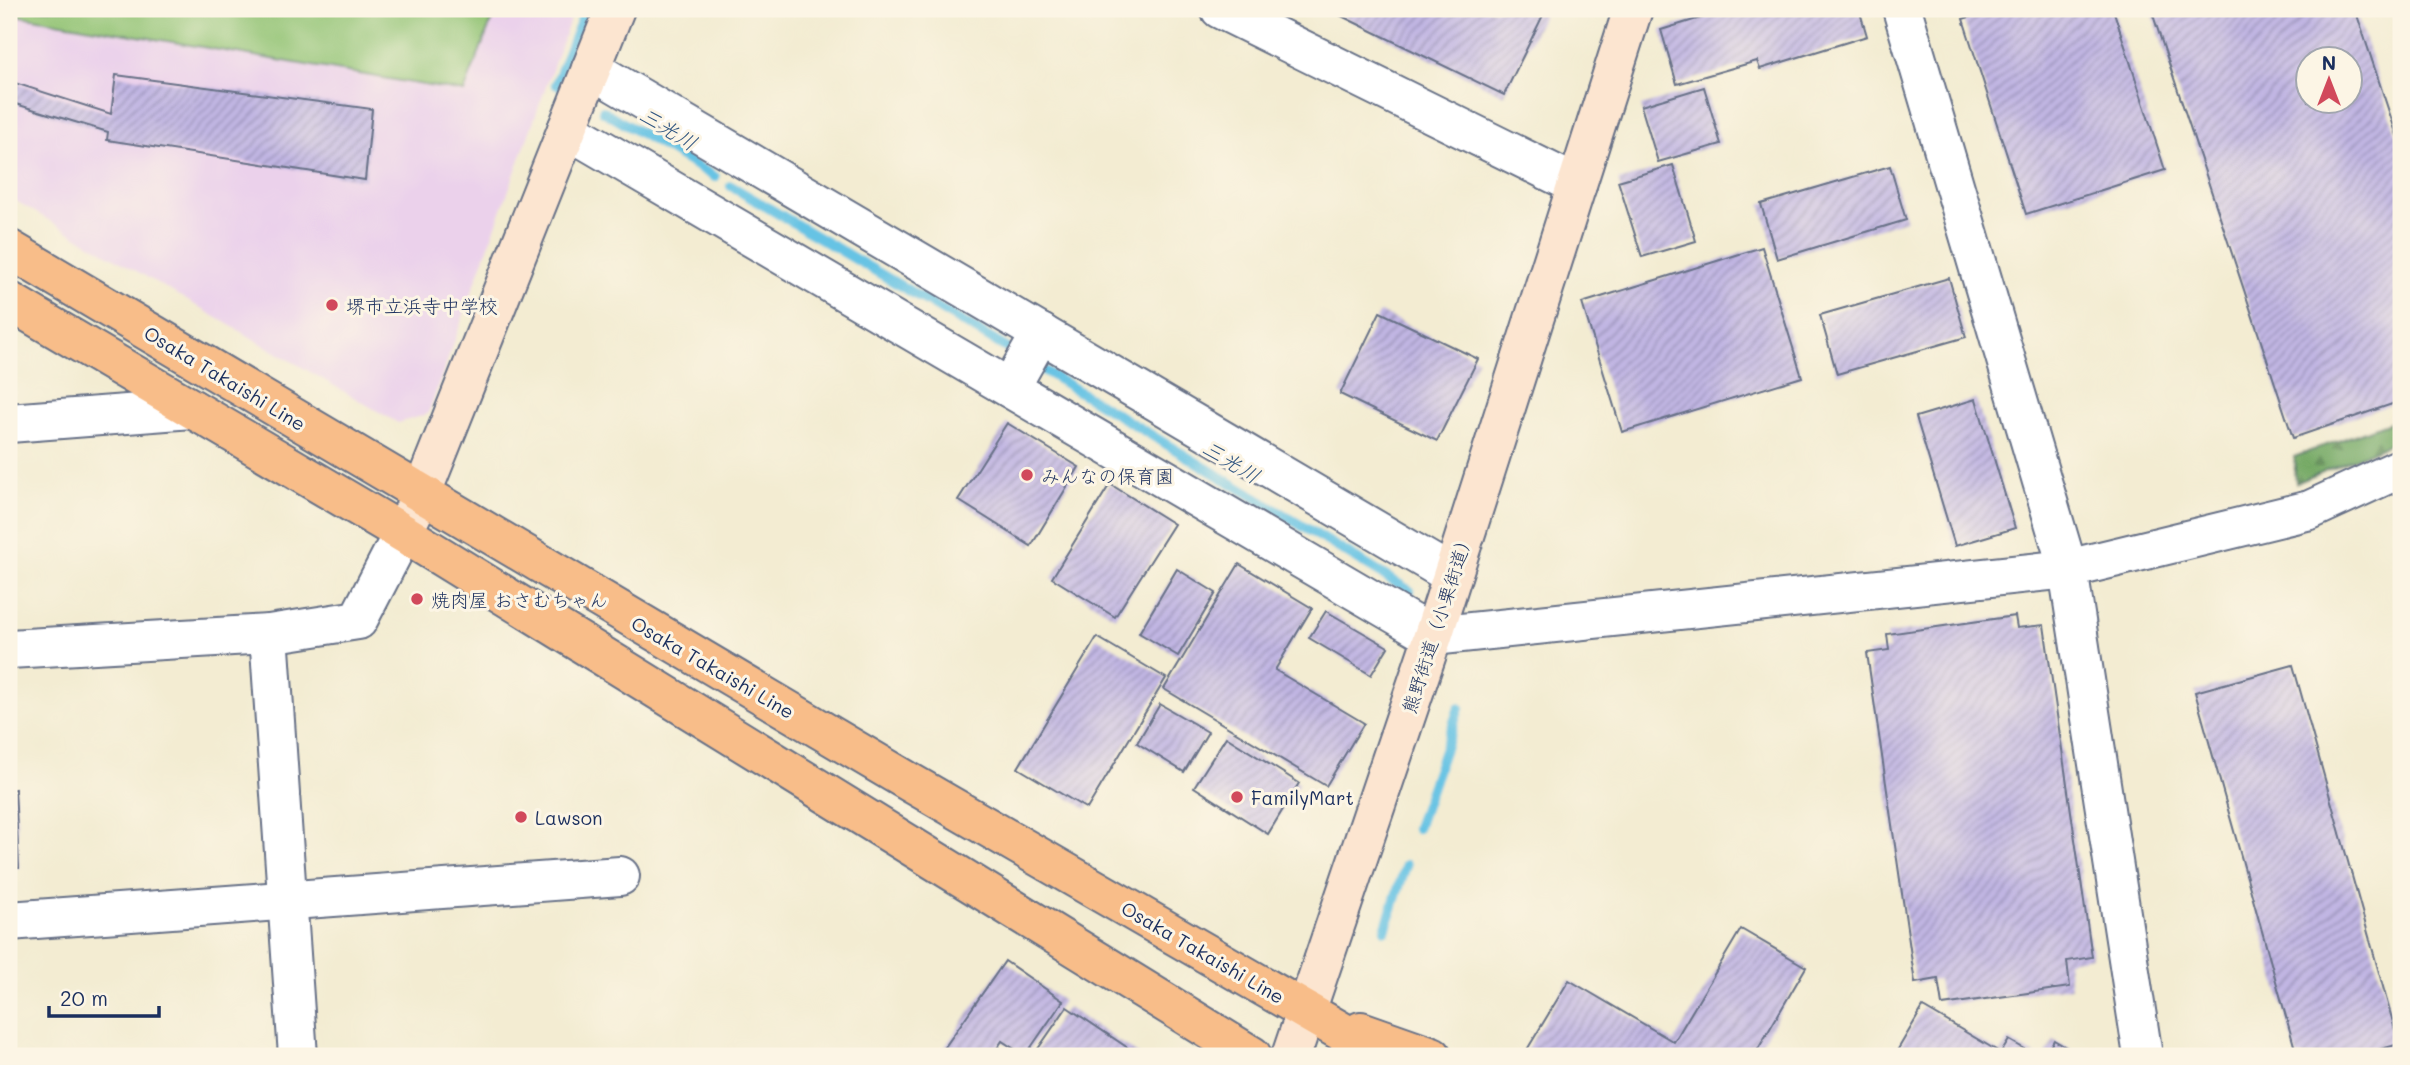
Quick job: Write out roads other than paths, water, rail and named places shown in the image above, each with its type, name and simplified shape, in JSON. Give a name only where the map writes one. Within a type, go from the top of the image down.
[{"type":"main road","name":"Osaka Takaishi Line","points":[[9,249],[421,495],[1384,1056]]},
{"type":"main road","points":[[9,301],[403,533],[1252,1056]]},
{"type":"main road","points":[[1306,1012],[1432,1056]]},
{"type":"street","points":[[9,649],[269,635],[358,621],[421,495],[615,9]]},
{"type":"street","points":[[1220,9],[1577,185]]},
{"type":"street","name":"熊野街道（小栗街道）","points":[[1291,1056],[1433,636],[1633,9]]},
{"type":"street","points":[[1902,9],[2068,569],[2143,1056]]},
{"type":"street","points":[[591,70],[1433,636],[2068,569],[2311,510],[2401,468]]},
{"type":"street","points":[[570,123],[1024,363],[1452,575]]},
{"type":"street","points":[[9,423],[192,409]]},
{"type":"street","points":[[269,635],[298,1056]]},
{"type":"street","points":[[9,921],[620,876]]},
{"type":"waterway","name":"三光川","points":[[562,87],[556,84],[586,9]]},
{"type":"waterway","name":"三光川","points":[[603,111],[715,177]]},
{"type":"waterway","name":"三光川","points":[[731,186],[1020,356]]},
{"type":"waterway","name":"三光川","points":[[1035,365],[1410,591]]},
{"type":"waterway","name":"三光川","points":[[1417,828],[1459,708]]},
{"type":"waterway","name":"三光川","points":[[1385,930],[1406,865]]},
{"type":"place","name":"堺市立浜寺中学校","points":[[332,305]]},
{"type":"place","name":"みんなの保育園","points":[[1027,475]]},
{"type":"place","name":"焼肉屋 おさむちゃん","points":[[417,599]]},
{"type":"place","name":"FamilyMart","points":[[1237,797]]},
{"type":"place","name":"Lawson","points":[[521,817]]}]
